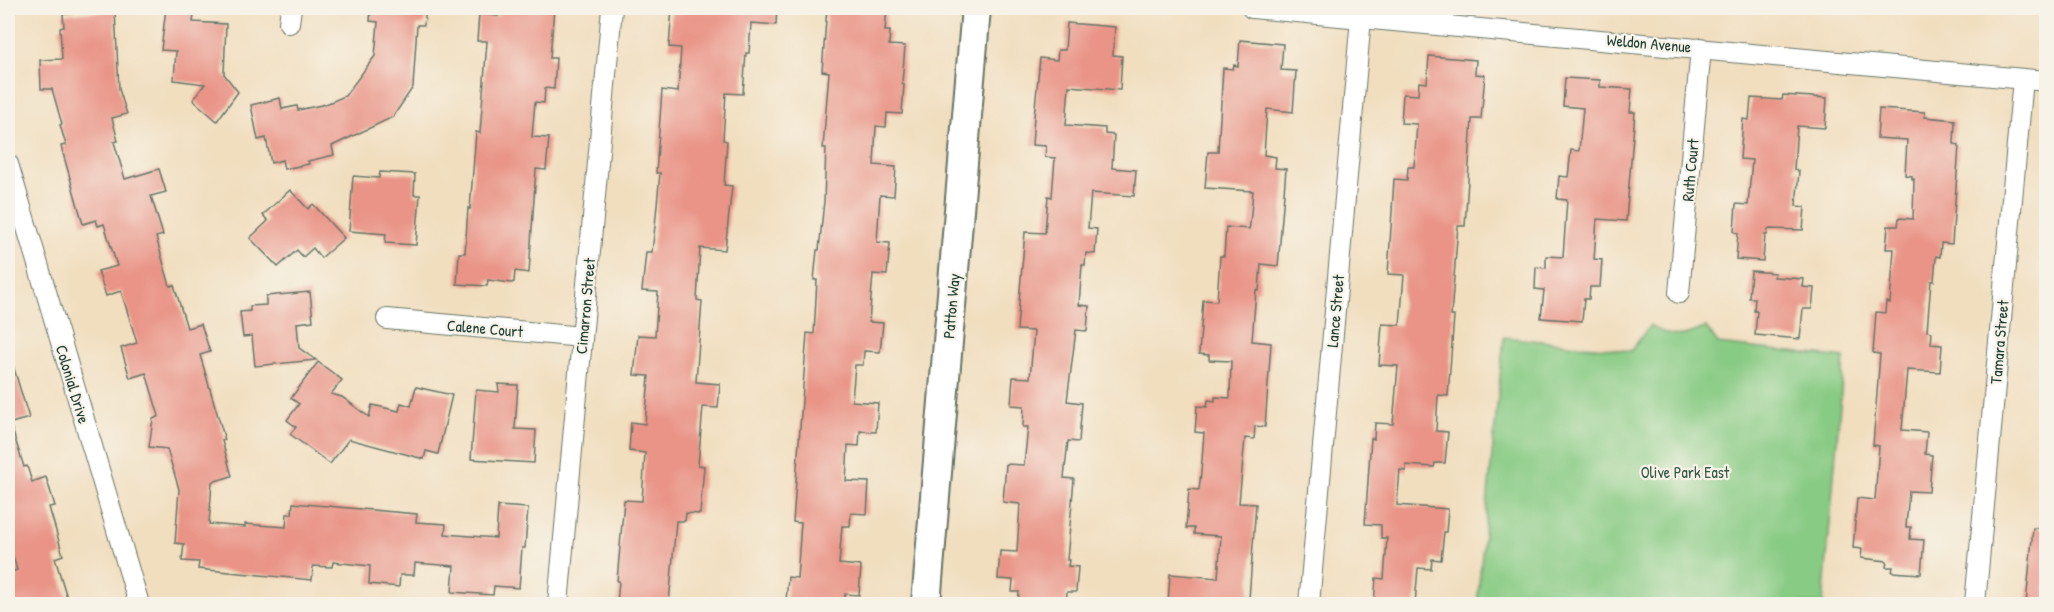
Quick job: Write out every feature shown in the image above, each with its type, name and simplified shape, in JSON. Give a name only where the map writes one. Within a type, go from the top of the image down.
[{"type":"street","name":"Cimarron Street","points":[[558,604],[612,8]]},
{"type":"street","name":"Patton Way","points":[[926,604],[976,8]]},
{"type":"street","name":"Weldon Avenue","points":[[1252,8],[2046,81]]},
{"type":"street","name":"Lance Street","points":[[1309,604],[1361,18]]},
{"type":"street","name":"Ruth Court","points":[[1679,292],[1701,48]]},
{"type":"street","name":"Tamara Street","points":[[1975,604],[2023,79]]},
{"type":"street","name":"Colonial Drive","points":[[8,164],[139,604]]},
{"type":"street","name":"Calene Court","points":[[387,319],[582,337]]},
{"type":"green space","name":"Olive Park East","points":[[1650,325],[1671,335],[1684,335],[1706,327],[1718,344],[1844,358],[1823,604],[1477,604],[1504,337],[1631,351]]},
{"type":"building","points":[[166,8],[195,8],[193,22],[226,24],[224,74],[238,92],[217,121],[193,100],[205,84],[174,80],[176,51],[161,50]]},
{"type":"building","points":[[371,8],[426,8],[424,25],[417,25],[413,87],[393,117],[332,146],[334,155],[308,161],[309,164],[284,169],[282,160],[271,163],[266,138],[258,140],[251,105],[280,98],[282,109],[297,106],[298,110],[326,104],[345,96],[375,56],[378,22],[370,21]]},
{"type":"building","points":[[499,8],[554,8],[550,58],[556,58],[554,89],[545,88],[544,103],[535,102],[532,137],[549,138],[546,170],[536,169],[529,273],[515,271],[512,283],[488,280],[487,286],[457,284],[459,253],[465,253],[476,132],[480,133],[487,41],[477,41],[479,14],[498,16]]},
{"type":"building","points":[[672,8],[777,8],[776,25],[751,23],[743,94],[726,93],[723,140],[727,141],[724,185],[732,186],[725,250],[700,248],[697,300],[702,301],[696,382],[720,384],[718,408],[703,407],[698,465],[704,466],[700,514],[686,513],[685,521],[676,521],[669,604],[617,604],[624,500],[642,501],[645,453],[629,451],[631,422],[645,424],[649,376],[634,375],[638,335],[655,336],[658,292],[642,291],[646,252],[652,252],[655,226],[660,173],[656,173],[662,90],[678,92],[681,48],[669,47]]},
{"type":"building","points":[[827,8],[887,8],[885,31],[890,31],[889,45],[905,46],[902,83],[904,84],[902,114],[887,113],[886,127],[876,126],[874,165],[896,167],[894,196],[880,195],[877,242],[890,243],[887,275],[873,274],[869,322],[883,323],[880,352],[864,351],[863,365],[855,365],[852,401],[878,403],[876,432],[860,431],[859,446],[848,445],[846,481],[869,482],[867,514],[851,513],[850,526],[842,526],[839,564],[861,566],[859,595],[845,594],[845,604],[795,604],[786,602],[788,577],[797,578],[801,523],[793,522],[807,333],[814,334],[817,280],[814,280],[824,201],[826,148],[823,148],[829,72],[822,71]]},
{"type":"building","points":[[115,11],[119,89],[127,114],[112,118],[118,141],[114,142],[125,179],[159,169],[166,192],[151,196],[163,235],[156,237],[170,286],[174,285],[187,328],[201,324],[210,352],[200,355],[225,440],[222,441],[232,476],[212,482],[209,524],[286,527],[287,514],[292,514],[293,503],[417,514],[416,522],[446,524],[445,534],[496,538],[498,506],[528,508],[519,588],[494,586],[493,595],[452,592],[454,566],[415,563],[414,575],[400,575],[399,587],[369,584],[370,566],[333,562],[332,567],[313,566],[312,580],[198,569],[199,562],[182,561],[184,544],[175,543],[179,489],[167,449],[149,447],[153,419],[159,416],[146,373],[130,378],[121,348],[137,343],[121,291],[106,296],[98,271],[117,266],[104,224],[98,226],[96,220],[83,224],[61,146],[66,145],[52,89],[41,89],[40,60],[62,59],[60,28],[64,27],[63,14]]},
{"type":"building","points":[[1067,23],[1115,27],[1113,55],[1122,56],[1120,90],[1069,86],[1066,125],[1105,128],[1105,134],[1114,135],[1112,168],[1136,170],[1134,196],[1091,193],[1088,228],[1097,229],[1095,254],[1086,253],[1085,265],[1082,265],[1079,305],[1089,306],[1087,331],[1076,330],[1067,401],[1082,403],[1079,442],[1068,441],[1064,478],[1074,479],[1067,560],[1069,560],[1068,566],[1078,567],[1076,592],[1067,592],[1066,604],[1018,604],[1019,592],[1012,592],[1013,580],[998,579],[1000,551],[1017,552],[1020,504],[1003,502],[1006,464],[1024,465],[1028,427],[1023,427],[1024,406],[1011,405],[1013,377],[1030,378],[1034,331],[1017,330],[1020,290],[1025,232],[1045,233],[1048,196],[1052,197],[1055,158],[1045,157],[1046,146],[1032,145],[1034,117],[1040,58],[1057,60],[1058,50],[1065,50]]},
{"type":"building","points":[[1240,40],[1283,44],[1281,70],[1296,71],[1293,112],[1267,109],[1264,155],[1276,157],[1275,168],[1286,169],[1278,266],[1261,264],[1259,291],[1256,290],[1252,341],[1271,343],[1265,427],[1255,426],[1254,439],[1245,438],[1239,503],[1256,504],[1249,599],[1237,598],[1236,604],[1168,604],[1170,574],[1218,578],[1221,536],[1194,534],[1194,528],[1186,528],[1189,489],[1199,490],[1201,473],[1204,433],[1195,432],[1197,406],[1207,407],[1208,400],[1215,401],[1215,397],[1230,398],[1231,361],[1209,360],[1209,355],[1199,354],[1203,300],[1217,301],[1220,256],[1224,256],[1226,227],[1249,229],[1250,225],[1253,191],[1205,188],[1208,152],[1218,152],[1223,68],[1233,69],[1234,65],[1238,66]]},
{"type":"building","points":[[1429,56],[1476,60],[1475,74],[1485,75],[1481,119],[1472,119],[1465,226],[1458,226],[1448,396],[1438,395],[1436,431],[1448,432],[1445,463],[1435,463],[1434,467],[1406,465],[1406,471],[1400,470],[1397,505],[1448,509],[1446,532],[1444,532],[1441,560],[1432,559],[1431,569],[1418,568],[1415,604],[1374,604],[1376,578],[1384,579],[1387,538],[1381,538],[1381,525],[1365,524],[1371,438],[1374,439],[1375,423],[1393,424],[1398,366],[1379,365],[1382,324],[1400,325],[1404,275],[1388,274],[1394,179],[1407,180],[1408,167],[1414,167],[1417,124],[1401,123],[1403,94],[1418,95],[1419,82],[1427,83]]},
{"type":"building","points":[[1565,78],[1600,80],[1600,87],[1632,89],[1630,112],[1635,112],[1626,221],[1597,219],[1594,259],[1602,260],[1600,287],[1590,287],[1589,299],[1584,299],[1582,321],[1541,318],[1544,290],[1535,289],[1536,267],[1546,268],[1546,256],[1563,257],[1567,200],[1557,199],[1559,176],[1568,177],[1571,150],[1579,151],[1583,108],[1563,106]]},
{"type":"building","points":[[1783,95],[1827,98],[1825,128],[1797,126],[1794,170],[1799,171],[1796,206],[1805,207],[1803,230],[1768,229],[1765,235],[1763,261],[1736,259],[1738,233],[1734,232],[1736,204],[1748,205],[1752,160],[1740,159],[1743,119],[1749,120],[1751,98],[1782,100]]},
{"type":"building","points":[[1879,109],[1925,112],[1925,117],[1955,120],[1954,144],[1959,145],[1952,244],[1941,243],[1940,257],[1936,256],[1934,281],[1931,281],[1927,331],[1932,332],[1931,344],[1942,345],[1940,372],[1907,370],[1902,430],[1927,432],[1925,454],[1932,455],[1929,492],[1909,491],[1906,527],[1911,527],[1910,539],[1924,540],[1921,574],[1892,572],[1893,567],[1886,567],[1887,561],[1861,558],[1862,549],[1853,548],[1857,498],[1875,500],[1879,446],[1873,445],[1880,354],[1873,353],[1876,312],[1885,313],[1886,302],[1890,303],[1894,249],[1886,249],[1888,226],[1898,226],[1899,218],[1913,219],[1914,179],[1912,176],[1905,175],[1907,140],[1877,138]]},
{"type":"building","points":[[380,172],[415,174],[414,195],[420,195],[416,245],[385,243],[386,234],[349,231],[353,176],[379,178]]},
{"type":"building","points":[[290,190],[308,209],[313,204],[344,238],[321,258],[313,248],[303,257],[297,250],[278,267],[250,238],[268,221],[263,215]]},
{"type":"building","points":[[1751,271],[1775,273],[1774,277],[1804,279],[1803,287],[1814,288],[1812,309],[1803,309],[1800,339],[1755,335],[1757,311],[1754,311],[1755,298],[1749,298]]},
{"type":"building","points":[[310,292],[313,321],[297,323],[299,348],[316,360],[255,366],[252,336],[243,337],[240,312],[250,311],[250,306],[266,305],[266,296]]},
{"type":"building","points":[[12,362],[29,418],[8,424],[8,363]]},
{"type":"building","points":[[318,362],[342,380],[331,394],[342,397],[369,417],[372,405],[399,411],[401,403],[411,406],[416,387],[452,395],[438,454],[426,451],[424,459],[349,439],[330,464],[290,434],[296,427],[287,420],[299,404],[291,398]]},
{"type":"building","points":[[498,384],[518,385],[515,429],[536,430],[534,463],[471,459],[476,390],[499,392]]},
{"type":"building","points":[[12,429],[24,467],[27,466],[32,482],[46,477],[55,506],[49,507],[63,555],[55,558],[68,601],[55,604],[8,604],[8,573],[17,570],[8,539],[8,430]]},
{"type":"building","points":[[2033,528],[2046,528],[2046,604],[2026,604]]}]
